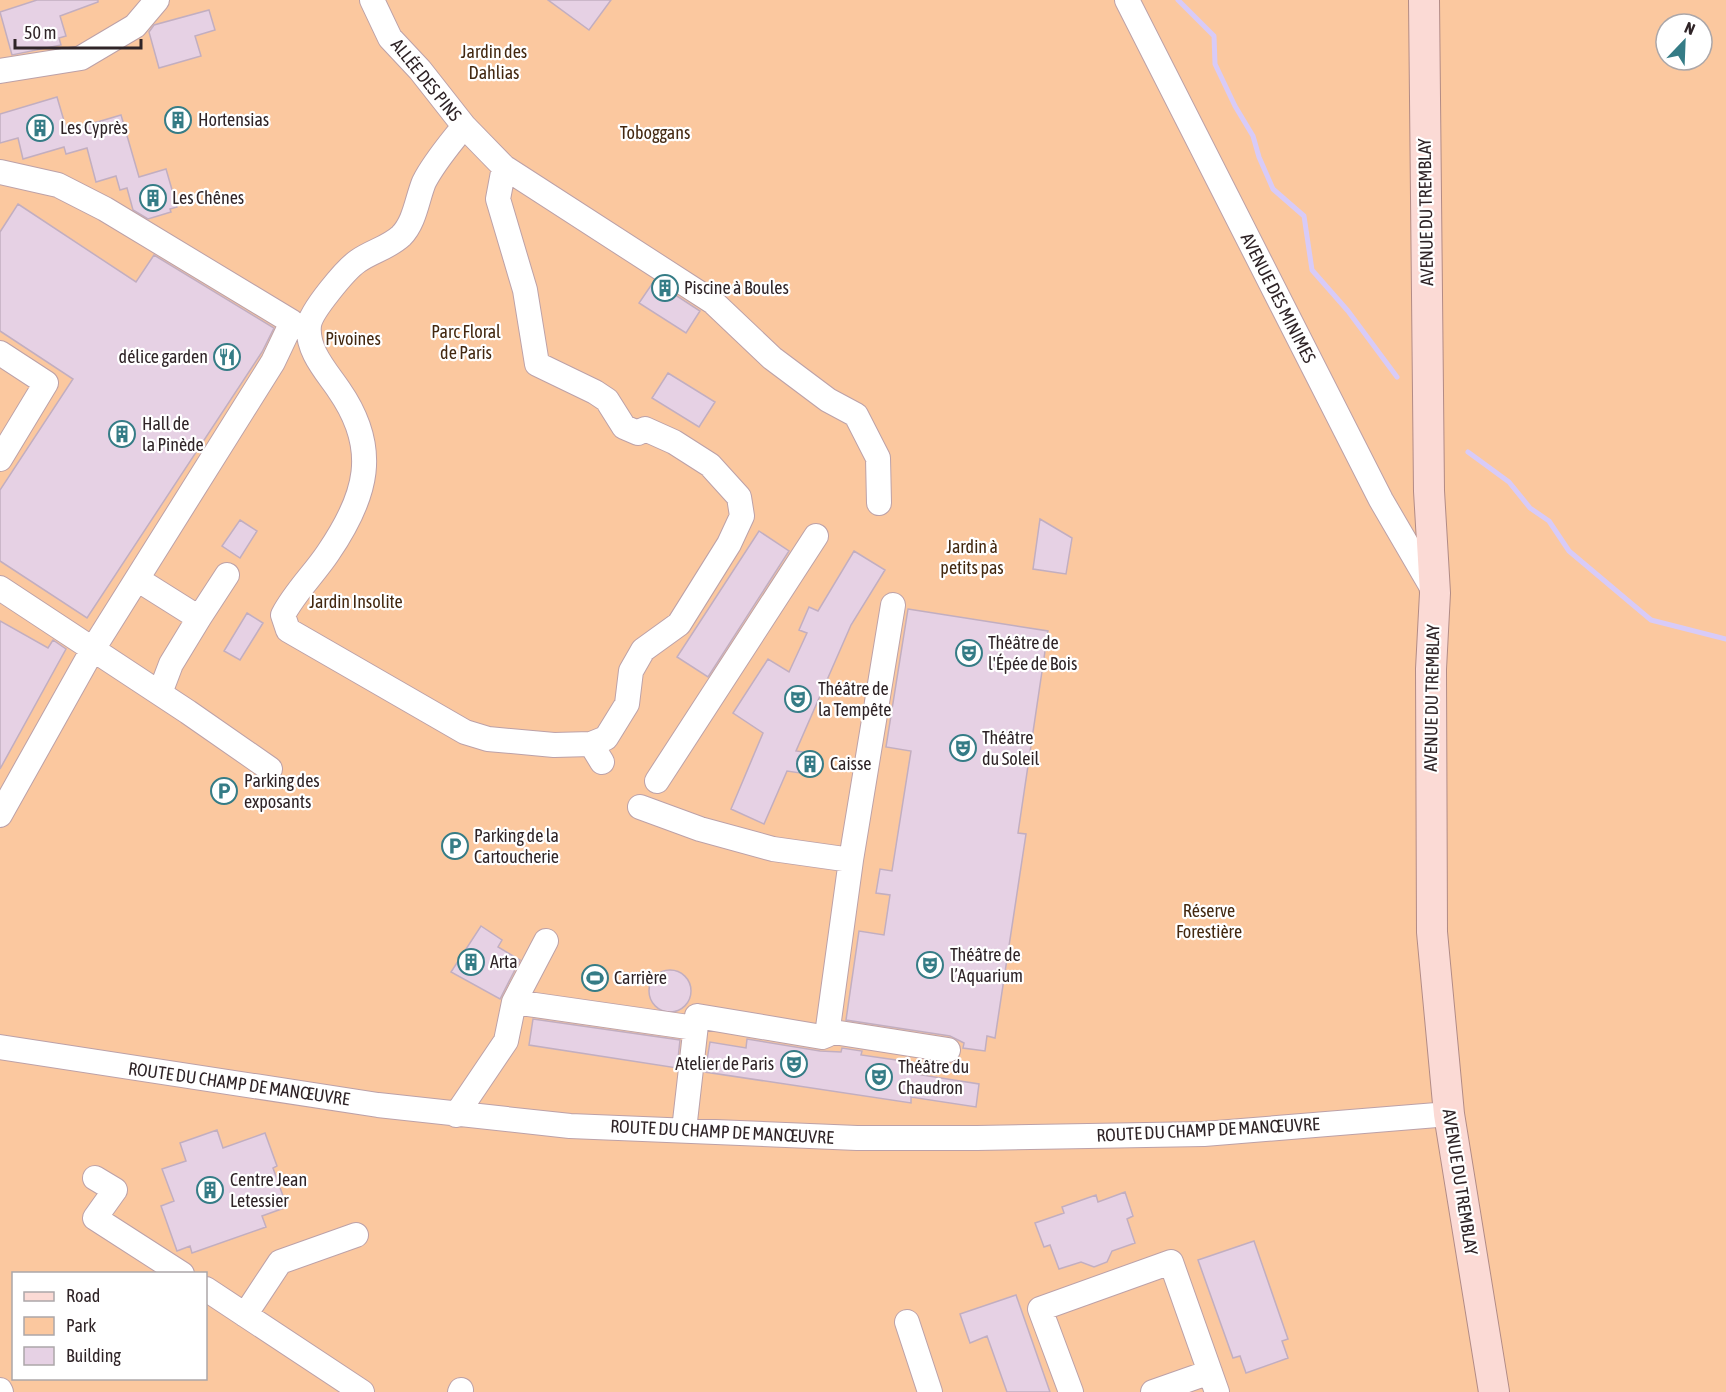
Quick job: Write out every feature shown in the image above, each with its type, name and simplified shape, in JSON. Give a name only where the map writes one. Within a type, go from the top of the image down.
[{"type":"main road","name":"AVENUE DU TREMBLAY","points":[[1424,0],[1429,491],[1435,593],[1431,669],[1432,932],[1449,1114],[1494,1392]]},
{"type":"street","points":[[0,71],[81,58],[135,26],[157,0]]},
{"type":"street","name":"ALLÉE DES PINS","points":[[372,0],[390,38],[420,70],[464,126],[497,160],[713,302],[772,358],[828,400],[856,415],[878,458],[879,503]]},
{"type":"street","name":"AVENUE DES MINIMES","points":[[1127,0],[1381,500],[1435,593]]},
{"type":"street","points":[[464,126],[424,183],[415,212],[404,233],[390,245],[356,262],[318,306],[309,326],[315,356],[354,412],[363,434],[366,455],[362,484],[352,508],[328,553],[283,615],[288,630],[465,732],[488,739],[554,745],[597,753],[627,704],[631,671],[642,650],[679,624],[729,544],[742,516],[739,497],[710,465],[645,429],[638,433],[624,427],[607,400],[537,364],[525,290],[501,216],[497,160]]},
{"type":"street","points":[[0,172],[58,185],[105,209],[292,322],[273,362],[93,649],[0,815]]},
{"type":"street","points":[[0,353],[46,384],[0,459]]},
{"type":"street","points":[[657,782],[816,536]]},
{"type":"street","points":[[160,693],[171,663],[227,575]]},
{"type":"street","points":[[137,579],[199,618]]},
{"type":"street","points":[[0,588],[160,693],[270,769]]},
{"type":"street","points":[[684,1130],[697,1016],[826,1036],[851,860],[893,605]]},
{"type":"street","points":[[640,807],[700,829],[773,849],[851,860]]},
{"type":"street","points":[[456,1115],[506,1041],[514,1002],[546,941]]},
{"type":"street","points":[[514,1002],[695,1028]]},
{"type":"street","points":[[827,1031],[948,1050]]},
{"type":"street","name":"ROUTE DU CHAMP DE MANŒUVRE","points":[[0,1047],[456,1115],[570,1126],[857,1138],[1204,1134],[1449,1114]]},
{"type":"street","points":[[95,1178],[115,1190],[95,1218],[179,1272]]},
{"type":"street","points":[[245,1315],[280,1262],[356,1235]]},
{"type":"street","points":[[1071,1392],[1040,1309],[1171,1262],[1213,1382],[1154,1392]]},
{"type":"street","points":[[207,1290],[362,1392]]},
{"type":"street","points":[[907,1322],[930,1392]]},
{"type":"green space","points":[[0,0],[1726,0],[1726,1392],[0,1392]]},
{"type":"building","points":[[37,0],[98,0],[98,2],[60,16],[66,36],[59,38],[61,45],[12,55],[0,12]]},
{"type":"building","points":[[548,0],[611,0],[589,30]]},
{"type":"building","points":[[209,10],[215,30],[195,36],[201,56],[159,68],[149,32],[154,25]]},
{"type":"building","points":[[57,97],[67,131],[121,115],[139,177],[166,169],[177,207],[170,209],[171,212],[148,219],[133,210],[127,188],[120,190],[116,176],[96,182],[87,148],[66,154],[64,147],[23,159],[18,138],[0,143],[0,114]]},
{"type":"building","name":"Hall de la Pinède","points":[[18,204],[136,282],[154,255],[274,328],[262,352],[87,618],[0,561],[0,490],[73,379],[0,331],[0,232]]},
{"type":"building","name":"Piscine à Boules","points":[[654,281],[700,311],[686,333],[639,303]]},
{"type":"building","points":[[668,373],[715,402],[699,427],[652,398]]},
{"type":"building","points":[[1040,519],[1072,538],[1066,574],[1033,569]]},
{"type":"building","points":[[240,520],[257,531],[240,558],[222,546]]},
{"type":"building","points":[[759,531],[789,551],[708,677],[677,657]]},
{"type":"building","name":"Théâtre de la Tempête","points":[[854,551],[885,570],[851,625],[796,751],[817,754],[814,775],[787,771],[764,824],[731,809],[763,733],[733,713],[768,659],[789,672],[807,633],[799,630],[809,607],[818,611]]},
{"type":"building","points":[[908,609],[1048,631],[1018,833],[1026,834],[995,1038],[987,1036],[985,1051],[963,1048],[964,1043],[950,1036],[846,1020],[859,931],[884,935],[890,895],[876,893],[880,869],[892,871],[911,751],[886,747]]},
{"type":"building","points":[[247,613],[263,623],[240,660],[224,651]]},
{"type":"building","points":[[0,621],[48,648],[53,640],[66,649],[0,769]]},
{"type":"building","points":[[481,926],[502,940],[498,947],[520,960],[500,999],[451,972]]},
{"type":"building","points":[[670,970],[685,976],[691,991],[685,1006],[670,1012],[655,1006],[649,991],[655,976]]},
{"type":"building","points":[[533,1019],[680,1040],[677,1068],[529,1045]]},
{"type":"building","points":[[747,1039],[820,1051],[841,1052],[842,1048],[862,1051],[861,1055],[917,1063],[915,1074],[979,1084],[976,1107],[911,1097],[911,1103],[705,1072],[710,1042],[746,1048]]},
{"type":"building","name":"Centre Jean Letessier","points":[[217,1130],[223,1148],[265,1133],[277,1166],[273,1168],[287,1207],[262,1216],[266,1227],[192,1253],[190,1246],[177,1251],[161,1206],[174,1201],[162,1169],[186,1161],[180,1143]]},
{"type":"building","points":[[1125,1192],[1133,1216],[1127,1219],[1135,1243],[1112,1251],[1107,1262],[1094,1267],[1081,1262],[1059,1269],[1050,1245],[1044,1247],[1035,1223],[1064,1213],[1062,1207],[1096,1195],[1098,1202]]},
{"type":"building","points":[[1254,1241],[1288,1339],[1282,1341],[1288,1358],[1246,1373],[1240,1356],[1233,1358],[1198,1260]]},
{"type":"building","points":[[1016,1295],[1050,1392],[1007,1392],[987,1336],[970,1343],[960,1314]]},
{"type":"waterway","points":[[1178,0],[1214,36],[1215,64],[1235,106],[1253,136],[1259,157],[1273,189],[1304,216],[1312,270],[1348,311],[1397,377]]},
{"type":"waterway","points":[[1468,452],[1509,482],[1530,508],[1549,521],[1569,551],[1651,620],[1726,639]]},
{"type":"place","name":"Hortensias","points":[[178,120]]},
{"type":"place","name":"Les Cyprès","points":[[40,128]]},
{"type":"place","name":"Les Chênes","points":[[153,198]]},
{"type":"place","name":"Piscine à Boules","points":[[665,288]]},
{"type":"place","name":"délice garden","points":[[227,357]]},
{"type":"place","name":"Hall de la Pinède","points":[[122,434]]},
{"type":"place","name":"Théâtre de l'Épée de Bois","points":[[969,653]]},
{"type":"place","name":"Théâtre de la Tempête","points":[[798,699]]},
{"type":"place","name":"Théâtre du Soleil","points":[[963,748]]},
{"type":"place","name":"Caisse","points":[[810,764]]},
{"type":"place","name":"Parking des exposants","points":[[224,791]]},
{"type":"place","name":"Parking de la Cartoucherie","points":[[455,846]]},
{"type":"place","name":"Arta","points":[[471,962]]},
{"type":"place","name":"Théâtre de l’Aquarium","points":[[930,965]]},
{"type":"place","name":"Carrière","points":[[595,978]]},
{"type":"place","name":"Atelier de Paris","points":[[794,1064]]},
{"type":"place","name":"Théâtre du Chaudron","points":[[879,1077]]},
{"type":"place","name":"Centre Jean Letessier","points":[[210,1190]]},
{"type":"park label","name":"Jardin des Dahlias","points":[[494,62]]},
{"type":"park label","name":"Toboggans","points":[[655,133]]},
{"type":"park label","name":"Pivoines","points":[[353,339]]},
{"type":"park label","name":"Parc Floral de Paris","points":[[466,342]]},
{"type":"park label","name":"Jardin à petits pas","points":[[972,557]]},
{"type":"park label","name":"Jardin Insolite","points":[[356,602]]},
{"type":"park label","name":"Réserve Forestière","points":[[1209,921]]}]
